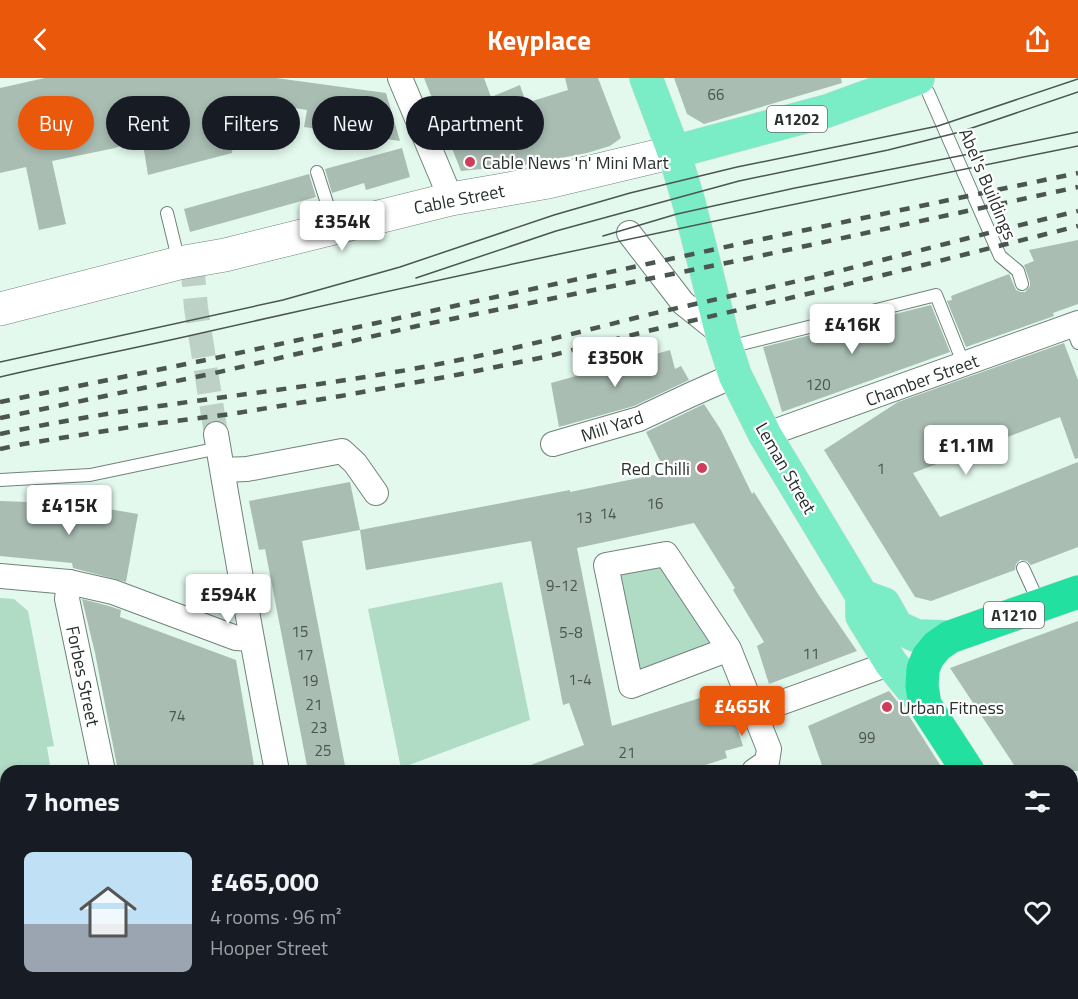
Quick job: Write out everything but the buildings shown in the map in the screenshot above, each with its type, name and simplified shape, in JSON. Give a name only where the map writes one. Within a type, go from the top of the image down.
[{"type":"highway","name":"A1210","points":[[925,705],[922,686],[923,669],[928,657],[937,646],[950,638],[1078,592]]},
{"type":"highway","name":"Leman Street","points":[[925,705],[964,765]]},
{"type":"main road","name":"Leman Street","points":[[646,78],[674,153],[689,203],[728,352],[765,435],[862,596],[862,616],[891,663],[925,705]]},
{"type":"main road","name":"A1202","points":[[674,153],[923,85]]},
{"type":"main road","name":"Cable Street","points":[[0,309],[179,263],[225,255],[451,199],[548,182],[674,153]]},
{"type":"main road","points":[[862,596],[884,604],[897,627],[917,636],[950,638]]},
{"type":"street","points":[[400,78],[451,199]]},
{"type":"street","name":"Leman Street","points":[[629,233],[682,303],[728,352]]},
{"type":"street","name":"Chamber Street","points":[[765,435],[964,365],[1039,332],[1076,331]]},
{"type":"street","name":"Mill Yard","points":[[553,444],[639,419],[690,395],[728,352]]},
{"type":"street","points":[[219,451],[247,469],[342,452],[355,463],[376,493]]},
{"type":"street","points":[[219,451],[251,639],[276,765]]},
{"type":"street","points":[[733,640],[631,686],[606,565],[666,554],[733,640],[761,710],[769,749],[767,762],[763,765]]},
{"type":"street","points":[[0,576],[69,582],[113,591],[236,638],[251,639]]},
{"type":"street","name":"Forbes Street","points":[[69,582],[67,599],[102,765]]},
{"type":"street","points":[[761,710],[891,663]]},
{"type":"lane","name":"Abel's Buildings","points":[[923,85],[1000,256],[1018,272],[1022,284]]},
{"type":"lane","points":[[317,172],[335,228]]},
{"type":"lane","points":[[167,213],[179,263]]},
{"type":"lane","points":[[728,352],[936,295],[964,365]]},
{"type":"lane","points":[[0,480],[90,475],[219,451]]},
{"type":"lane","points":[[1023,567],[1041,606]]},
{"type":"shaded area","points":[[663,562],[716,649],[638,676],[616,570]]},
{"type":"shaded area","points":[[502,582],[530,720],[409,765],[400,765],[368,609]]},
{"type":"shaded area","points":[[0,598],[14,599],[28,611],[54,746],[47,747],[50,765],[0,765]]},
{"type":"tunnel","points":[[192,262],[196,308],[216,434]]},
{"type":"tram line","points":[[0,362],[283,300],[400,267],[554,215],[630,193],[737,167],[938,126],[1078,79]]},
{"type":"tram line","points":[[416,278],[556,231],[739,181],[888,150],[960,132],[1078,92]]},
{"type":"tram line","points":[[603,236],[677,214],[795,188],[1078,132]]},
{"type":"tram line","points":[[0,377],[751,213],[1078,146]]},
{"type":"railway","points":[[0,402],[1078,173]]},
{"type":"railway","points":[[0,418],[215,373],[417,326],[741,260],[1078,187]]},
{"type":"railway","points":[[0,434],[113,413],[340,381],[454,361],[815,277],[1078,211]]},
{"type":"railway","points":[[0,449],[341,396],[545,357],[1078,226]]},
{"type":"place","name":"Cable News 'n' Mini Mart","points":[[470,162]]},
{"type":"place","name":"Red Chilli","points":[[702,468]]},
{"type":"place","name":"Urban Fitness","points":[[887,707]]}]
